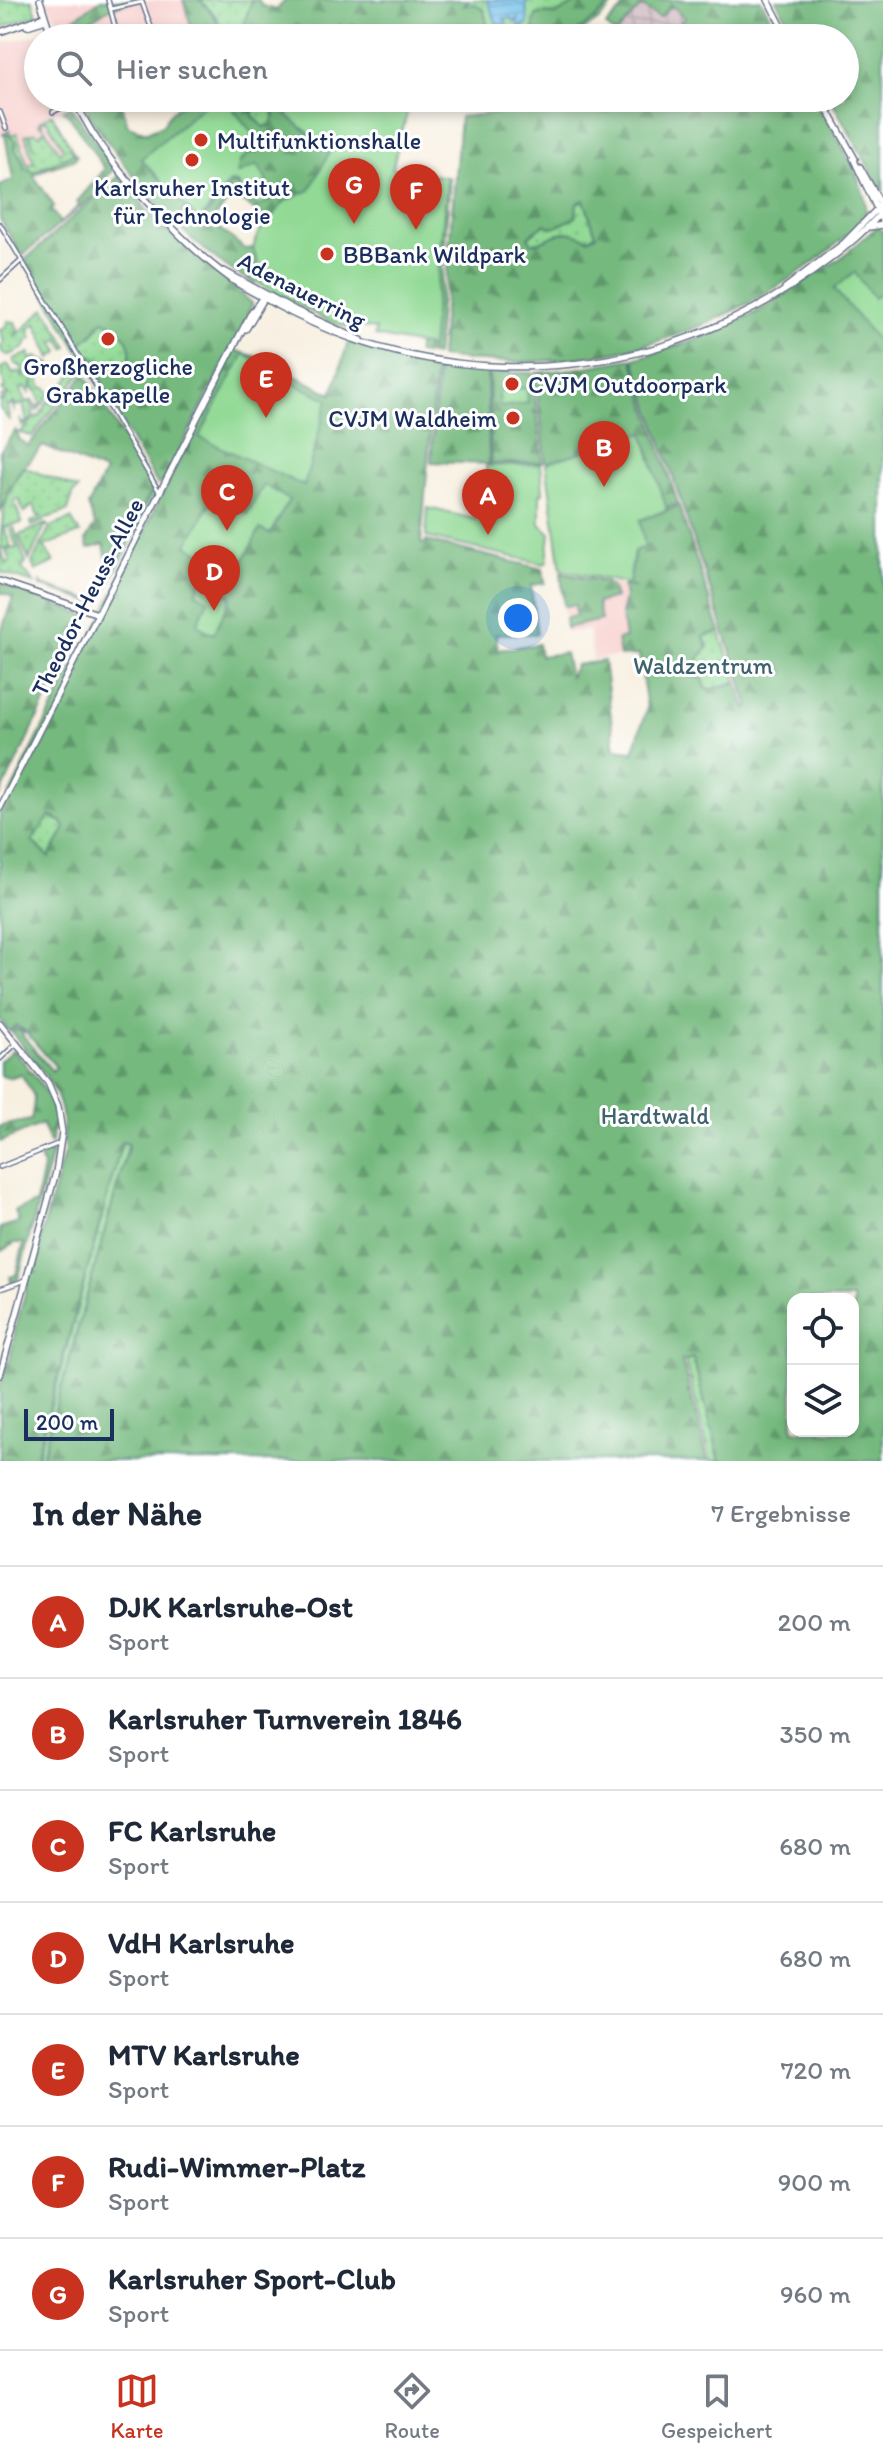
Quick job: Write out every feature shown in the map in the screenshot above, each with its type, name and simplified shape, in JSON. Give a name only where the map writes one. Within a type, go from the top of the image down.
[{"type":"main road","points":[[40,0],[48,24]]},
{"type":"main road","points":[[768,0],[781,24]]},
{"type":"main road","points":[[25,24],[46,18]]},
{"type":"main road","points":[[0,32],[24,24]]},
{"type":"main road","name":"Adenauerring","points":[[83,112],[99,141],[143,197],[183,239],[239,284],[368,344]]},
{"type":"main road","points":[[828,112],[882,212]]},
{"type":"main road","points":[[853,158],[869,193],[882,212]]},
{"type":"main road","points":[[869,193],[869,219]]},
{"type":"main road","name":"Adenauerring","points":[[219,268],[292,313],[326,329],[414,357],[462,365],[511,368],[573,365],[626,356],[679,341],[724,323],[815,271],[882,212]]},
{"type":"main road","name":"Adenauerring","points":[[771,298],[830,254],[869,219],[882,212]]},
{"type":"main road","points":[[239,284],[253,300],[251,319]]},
{"type":"main road","name":"Theodor-Heuss-Allee","points":[[0,808],[194,425],[264,296]]},
{"type":"main road","points":[[251,319],[270,307],[292,313]]},
{"type":"main road","points":[[0,581],[98,614]]},
{"type":"main road","points":[[85,609],[104,602]]},
{"type":"main road","points":[[85,609],[92,625]]},
{"type":"main road","points":[[0,1023],[42,1074],[55,1098],[61,1123],[59,1157],[0,1375]]},
{"type":"street","points":[[108,0],[115,24]]},
{"type":"street","points":[[111,9],[142,2],[150,24]]},
{"type":"street","points":[[0,112],[6,128]]},
{"type":"street","points":[[0,224],[160,493]]},
{"type":"street","points":[[0,280],[22,260]]},
{"type":"street","points":[[0,1059],[17,1043]]},
{"type":"street","points":[[0,1167],[61,1143]]},
{"type":"street","points":[[46,1148],[56,1151],[59,1157]]},
{"type":"street","points":[[0,1289],[26,1280]]},
{"type":"street","points":[[11,1285],[18,1287],[22,1293]]},
{"type":"shaded area","points":[[46,0],[189,0],[197,24],[84,24],[86,22],[55,17]]},
{"type":"shaded area","points":[[672,5],[686,18],[685,24],[625,24],[641,6],[660,17]]},
{"type":"shaded area","name":"Karlsruher Institut für Technologie","points":[[24,38],[24,112],[58,112],[53,114],[77,156],[32,178],[13,180],[5,135],[0,134],[0,44]]},
{"type":"shaded area","points":[[560,573],[633,588],[629,655],[593,659],[589,630],[566,633]]},
{"type":"green space","points":[[0,0],[32,0],[37,15],[0,28]]},
{"type":"green space","points":[[101,0],[134,0],[108,9],[84,24],[62,24]]},
{"type":"green space","points":[[183,0],[200,0],[219,24],[191,24]]},
{"type":"green space","points":[[200,0],[252,0],[250,24],[219,24],[217,17]]},
{"type":"green space","points":[[252,0],[259,0],[262,6],[276,10],[286,0],[469,0],[464,5],[475,4],[484,10],[487,24],[244,24]]},
{"type":"green space","points":[[465,0],[618,0],[593,24],[462,24]]},
{"type":"green space","points":[[581,0],[592,0],[593,3],[615,0],[588,24],[534,24],[536,15],[556,15]]},
{"type":"green space","points":[[631,0],[761,0],[774,24],[679,24],[685,18],[672,5],[660,18],[641,6],[625,24],[608,24]]},
{"type":"green space","points":[[776,0],[883,0],[883,193],[838,112],[859,112],[859,24],[789,24]]},
{"type":"green space","points":[[75,112],[114,170],[98,184],[93,196],[22,256],[0,219],[0,186],[13,180],[5,135],[2,135],[6,133],[16,141],[15,149],[25,169],[33,173],[74,153],[77,156],[34,176],[54,206],[51,209],[60,223],[79,206],[77,202],[105,169],[67,113]]},
{"type":"green space","points":[[88,112],[124,112],[128,126],[147,132],[163,125],[172,112],[196,112],[141,159],[201,222],[232,183],[248,190],[266,183],[236,174],[240,162],[260,143],[235,112],[253,112],[264,127],[270,126],[275,116],[273,112],[285,112],[331,151],[310,191],[285,201],[267,222],[233,195],[211,222],[245,249],[255,248],[259,266],[249,278],[254,284],[212,256],[175,223],[157,205]]},
{"type":"green space","name":"Karlsruher Institut für Technologie","points":[[196,112],[235,112],[260,143],[240,161],[237,174],[258,165],[267,182],[263,185],[271,200],[257,207],[248,190],[242,193],[238,183],[230,182],[199,221],[141,159]]},
{"type":"green space","points":[[253,112],[273,112],[275,116],[270,126],[263,127]]},
{"type":"green space","points":[[289,112],[408,112],[392,169],[447,177],[431,347],[375,336],[376,329],[356,326],[354,330],[322,318],[249,278],[259,266],[253,248],[259,232],[285,201],[310,190],[330,151],[287,115]]},
{"type":"green space","points":[[507,112],[823,112],[855,171],[866,213],[826,253],[798,273],[757,299],[672,337],[582,357],[536,361],[440,357],[460,117]],"holes":[[[584,200],[596,235],[588,239],[569,232],[532,243],[528,237],[545,224],[554,228],[576,217],[577,203]]]},
{"type":"green space","points":[[52,114],[74,153],[33,173],[25,169],[15,149],[17,144],[6,133],[9,129],[11,135],[17,133],[28,165],[34,162],[25,135],[29,134],[34,148],[30,134],[35,132],[40,135],[45,129],[60,152],[64,149],[46,119],[41,122],[44,127],[39,124],[40,121]]},
{"type":"green space","points":[[119,176],[148,211],[252,303],[164,481],[158,485],[84,361],[92,355],[117,367],[125,364],[130,348],[126,338],[103,320],[93,334],[76,347],[25,260]]},
{"type":"green space","points":[[446,177],[450,178],[436,356],[417,353]]},
{"type":"green space","points":[[584,200],[596,235],[588,239],[565,234],[532,243],[528,237],[545,224],[549,225],[575,212],[576,203]]},
{"type":"green space","name":"Hardtwald","points":[[877,227],[883,231],[883,292],[875,298],[883,343],[883,1461],[720,1461],[693,1358],[682,1361],[708,1461],[41,1461],[129,1144],[122,1142],[35,1461],[0,1461],[0,1384],[10,1358],[65,1150],[59,1101],[42,1070],[12,1033],[17,1029],[24,1032],[22,1035],[52,1071],[56,1067],[25,1031],[17,1026],[9,1032],[0,1020],[0,813],[234,350],[254,356],[332,394],[348,342],[395,357],[436,365],[421,543],[425,544],[426,541],[543,569],[545,583],[531,585],[537,634],[496,634],[498,650],[538,644],[540,656],[565,653],[570,677],[576,665],[604,661],[615,749],[633,751],[632,755],[647,708],[639,655],[620,656],[617,640],[625,638],[621,614],[625,597],[623,586],[633,587],[629,584],[640,520],[679,506],[720,632],[704,636],[708,648],[690,672],[692,677],[703,679],[706,688],[737,682],[746,708],[749,707],[634,359],[699,339],[759,311],[842,257]],"holes":[[[209,565],[227,571],[230,576],[227,591],[231,598],[198,623],[209,599],[196,593]],[[50,816],[62,822],[65,828],[49,857],[32,841]]]},
{"type":"green space","points":[[854,272],[874,298],[883,292],[883,347],[834,289]]},
{"type":"green space","points":[[45,308],[68,347],[65,349],[59,339],[54,342],[59,352],[51,358],[36,324],[29,329],[32,338],[24,348],[10,355],[3,354],[0,330],[6,327],[7,321],[15,322],[18,330],[14,338]]},
{"type":"green space","points":[[103,319],[120,330],[128,340],[131,353],[130,360],[125,364],[111,366],[92,355],[84,361],[76,347],[93,334]]},
{"type":"green space","points":[[30,353],[30,359],[36,357],[51,364],[41,368],[39,363],[34,365],[42,388],[47,388],[50,394],[37,411],[33,400],[36,407],[41,404],[36,390],[32,389],[34,378],[30,395],[25,387],[21,389],[25,402],[31,401],[34,412],[33,418],[22,426],[20,418],[23,424],[27,422],[23,404],[17,406],[14,403],[15,413],[12,404],[7,406],[10,421],[0,409],[0,399],[5,400],[4,396],[8,395],[2,390],[5,388],[0,368],[8,365],[13,374],[20,372],[24,379],[22,367],[14,363],[14,359]]},
{"type":"green space","points":[[244,354],[283,372],[283,379],[328,399],[304,486],[199,437]]},
{"type":"green space","points":[[632,359],[678,504],[652,512],[651,457],[643,433],[546,463],[535,373]]},
{"type":"green space","points":[[78,362],[82,372],[32,436],[20,433],[36,416],[39,417],[48,401],[51,403],[55,397],[53,395],[60,391]]},
{"type":"green space","points":[[438,367],[487,371],[489,464],[431,462]]},
{"type":"green space","points":[[489,372],[532,373],[543,462],[491,464]]},
{"type":"green space","points":[[85,374],[153,487],[105,582],[102,582],[107,561],[104,544],[88,549],[86,540],[95,525],[88,506],[105,472],[43,446],[19,472],[0,512],[0,451],[16,430],[20,440],[28,446]]},
{"type":"green space","points":[[527,388],[528,403],[500,407],[499,391]]},
{"type":"green space","points":[[643,433],[667,510],[640,520],[645,547],[634,551],[629,584],[561,570],[546,463]]},
{"type":"green space","points":[[541,464],[543,493],[540,494],[540,524],[550,533],[544,564],[426,537],[428,508],[487,522],[486,466]]},
{"type":"green space","points":[[24,467],[78,489],[73,494],[68,511],[32,526],[31,522],[41,516],[38,516],[33,505],[24,513],[19,499],[14,501],[22,523],[4,527],[11,547],[0,549],[6,503]]},
{"type":"green space","points":[[264,485],[289,500],[270,534],[260,529],[237,573],[187,545],[214,497],[247,514]]},
{"type":"green space","points":[[154,489],[155,498],[99,602],[94,603],[40,586],[40,581],[42,585],[93,601],[103,582],[105,585]]},
{"type":"green space","points":[[71,519],[80,533],[44,546],[54,562],[35,571],[32,563],[50,527]]},
{"type":"green space","points":[[46,524],[48,526],[45,526],[29,560],[19,535]]},
{"type":"green space","points":[[14,528],[26,563],[22,568],[34,583],[0,572],[0,550],[6,563],[10,562],[6,550],[17,548],[10,529]]},
{"type":"green space","points":[[207,568],[222,575],[215,590],[231,597],[214,634],[198,623],[208,600],[196,593]]},
{"type":"green space","points":[[561,573],[611,586],[615,598],[597,603],[601,620],[566,628],[565,618],[576,616],[575,605],[564,606]]},
{"type":"green space","points":[[0,583],[87,616],[0,796],[0,635],[13,597],[0,592]]},
{"type":"green space","name":"Waldzentrum","points":[[711,607],[737,682],[700,694],[674,657]]},
{"type":"green space","points":[[50,816],[66,828],[49,857],[31,841]]},
{"type":"green space","points":[[13,1050],[40,1084],[51,1104],[56,1127],[53,1127],[50,1144],[42,1124],[0,1142],[0,1126],[31,1120],[34,1105],[34,1096],[21,1074],[8,1078],[0,1075],[0,1061]]},
{"type":"green space","points":[[122,1142],[129,1144],[41,1461],[36,1461]]},
{"type":"green space","points":[[45,1151],[52,1153],[18,1280],[11,1282],[10,1277],[16,1275],[24,1243],[15,1243],[0,1252],[0,1228],[19,1222],[15,1211],[36,1203],[43,1167],[39,1154]]},
{"type":"green space","points":[[693,1358],[720,1461],[711,1461],[685,1360]]},
{"type":"water","points":[[487,0],[528,0],[528,24],[518,24],[519,17],[514,22],[511,18],[504,19],[505,24],[497,24]]},
{"type":"place","name":"Multifunktionshalle","points":[[201,140]]},
{"type":"place","name":"Karlsruher Institut für Technologie","points":[[192,160]]},
{"type":"place","name":"Karlsruher Sport-Club","points":[[354,224]]},
{"type":"place","name":"Rudi-Wimmer-Platz","points":[[416,230]]},
{"type":"place","name":"BBBank Wildpark","points":[[327,254]]},
{"type":"place","name":"Großherzogliche Grabkapelle","points":[[108,339]]},
{"type":"place","name":"CVJM Outdoorpark","points":[[512,384]]},
{"type":"place","name":"MTV Karlsruhe","points":[[266,418]]},
{"type":"place","name":"CVJM Waldheim","points":[[513,418]]},
{"type":"place","name":"Karlsruher Turnverein 1846","points":[[604,487]]},
{"type":"place","name":"FC Karlsruhe","points":[[227,531]]},
{"type":"place","name":"DJK Karlsruhe-Ost","points":[[488,535]]},
{"type":"place","name":"VdH Karlsruhe","points":[[214,611]]}]
